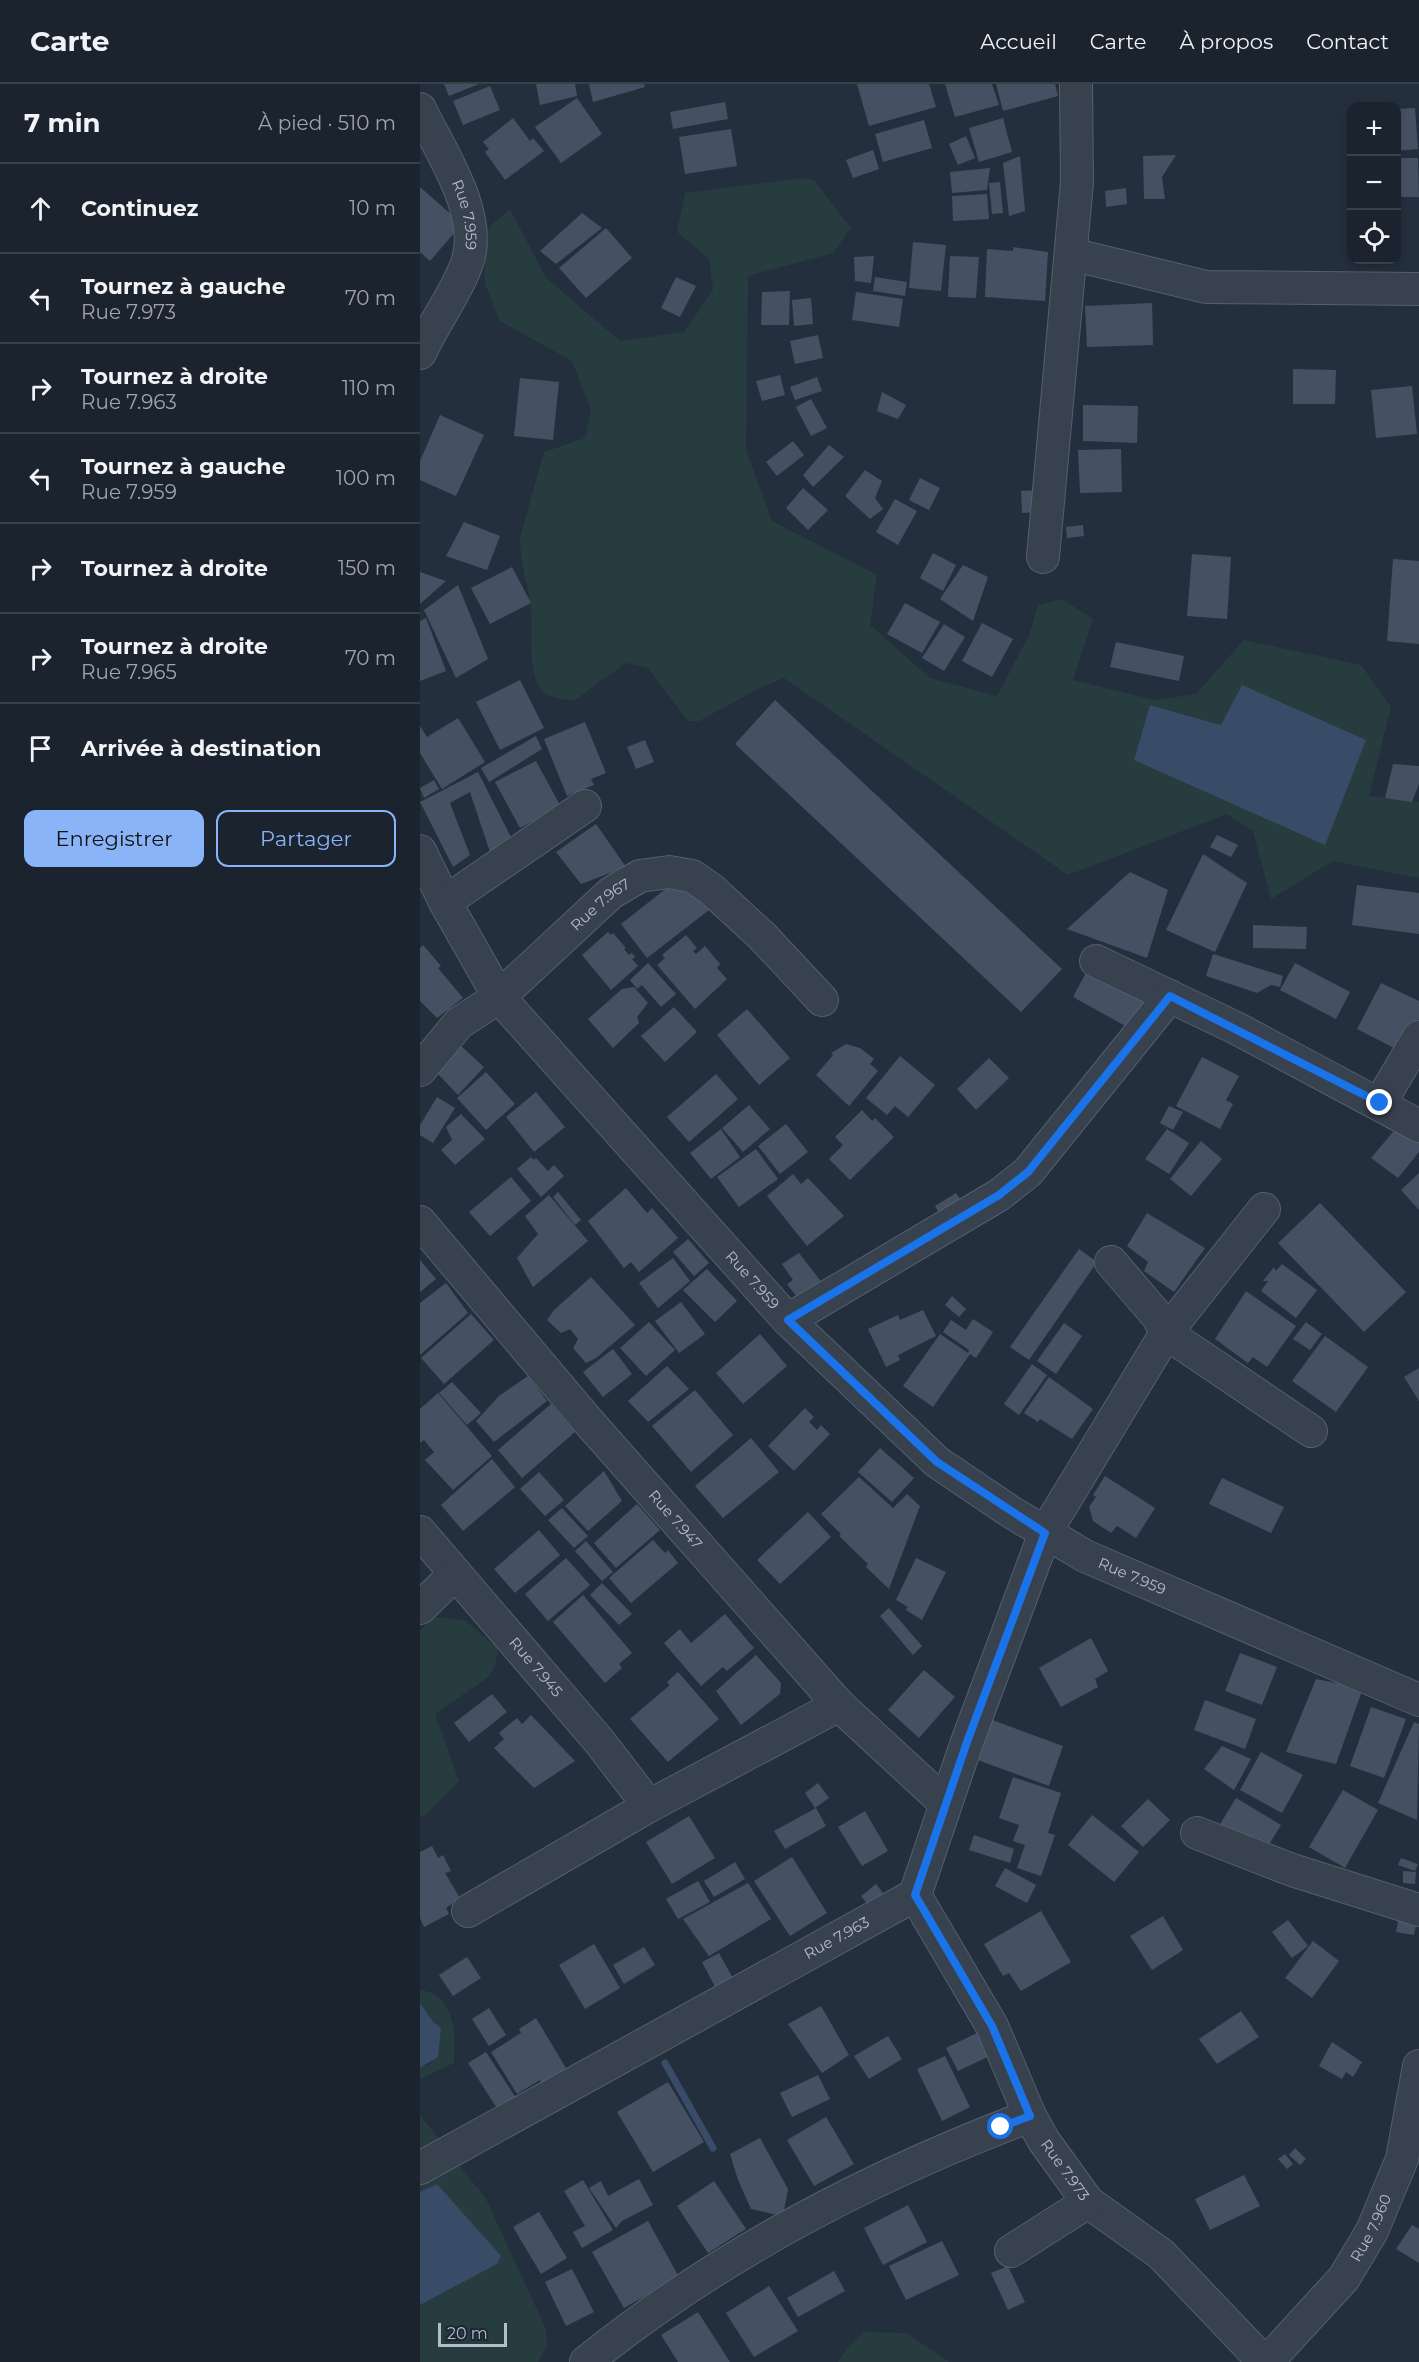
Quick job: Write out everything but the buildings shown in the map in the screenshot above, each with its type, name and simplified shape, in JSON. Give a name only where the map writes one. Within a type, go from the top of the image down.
[{"type":"street","points":[[1043,557],[1077,182],[1076,84]]},
{"type":"street","name":"Rue 7.959","points":[[420,109],[469,211],[471,240],[467,263],[420,353]]},
{"type":"street","points":[[1071,254],[1206,287],[1419,289]]},
{"type":"street","points":[[445,902],[585,806]]},
{"type":"street","name":"Rue 7.959","points":[[420,850],[445,902],[499,997],[788,1320],[937,1462],[1045,1533],[1085,1556],[1419,1700]]},
{"type":"street","name":"Rue 7.967","points":[[420,1070],[459,1023],[499,997],[618,888],[640,876],[669,872],[692,876],[711,889],[762,936],[822,1000]]},
{"type":"street","points":[[1096,961],[1380,1103],[1419,1126]]},
{"type":"street","points":[[788,1320],[972,1212],[1028,1172],[1170,996]]},
{"type":"street","points":[[1380,1103],[1419,1036]]},
{"type":"street","points":[[915,1895],[945,1803],[1045,1533],[1166,1333],[1264,1209]]},
{"type":"street","name":"Rue 7.947","points":[[420,1222],[587,1420],[839,1705],[945,1803]]},
{"type":"street","points":[[1111,1262],[1158,1317],[1166,1333],[1311,1431]]},
{"type":"street","name":"Rue 7.945","points":[[420,1532],[599,1741],[649,1806]]},
{"type":"street","points":[[420,1608],[455,1574]]},
{"type":"street","points":[[468,1911],[649,1806],[839,1705]]},
{"type":"street","points":[[1197,1833],[1292,1870],[1419,1910]]},
{"type":"street","name":"Rue 7.973","points":[[915,1895],[992,2026],[1030,2116],[1044,2141],[1088,2202],[1161,2254],[1265,2362]]},
{"type":"street","name":"Rue 7.963","points":[[420,2168],[915,1895]]},
{"type":"street","name":"Rue 7.960","points":[[1265,2362],[1344,2278],[1411,2164],[1419,2066]]},
{"type":"street","points":[[586,2362],[695,2284],[789,2224],[865,2186],[1030,2116]]},
{"type":"street","points":[[1011,2251],[1088,2202]]},
{"type":"green space","points":[[803,178],[814,180],[851,228],[833,253],[748,276],[746,450],[772,521],[877,575],[870,625],[930,678],[997,696],[1029,635],[1038,605],[1062,599],[1093,619],[1073,680],[1155,700],[1196,694],[1244,640],[1361,665],[1391,707],[1369,796],[1419,802],[1419,878],[1333,861],[1271,899],[1253,831],[1227,814],[1068,875],[784,678],[760,688],[699,721],[688,721],[647,667],[626,663],[575,700],[554,697],[545,693],[538,685],[533,665],[531,612],[520,537],[544,452],[585,438],[591,410],[572,361],[500,321],[485,284],[485,251],[489,227],[510,209],[546,278],[620,341],[684,332],[713,290],[709,259],[677,232],[685,193]],"holes":[[[1150,705],[1222,725],[1134,760]]]},
{"type":"green space","points":[[433,1617],[465,1620],[498,1649],[494,1669],[487,1678],[435,1714],[459,1781],[425,1815],[420,1816],[420,1631]]},
{"type":"green space","points":[[420,1990],[432,1993],[441,1999],[451,2018],[455,2041],[454,2063],[420,2079],[420,2068],[432,2063],[433,2022],[420,2003]]},
{"type":"green space","points":[[420,2115],[486,2199],[546,2329],[547,2346],[538,2362],[420,2362],[420,2305],[497,2264],[437,2184],[420,2192]]},
{"type":"green space","points":[[864,2332],[907,2333],[949,2362],[838,2362],[848,2347]]},
{"type":"water","points":[[1242,685],[1366,740],[1325,845],[1134,760],[1150,705],[1221,725]]},
{"type":"water","points":[[420,2003],[433,2022],[441,2028],[438,2057],[420,2068]]},
{"type":"water","points":[[437,2184],[501,2256],[497,2264],[420,2305],[420,2192]]},
{"type":"waterway","points":[[665,2063],[713,2148]]},
{"type":"route","points":[[1001,2127],[1030,2116],[992,2026],[945,1941],[915,1895],[920,1874],[967,1742],[1045,1533],[937,1462],[788,1320],[936,1234],[999,1195],[1028,1172],[1062,1134],[1170,996],[1380,1103]]}]
